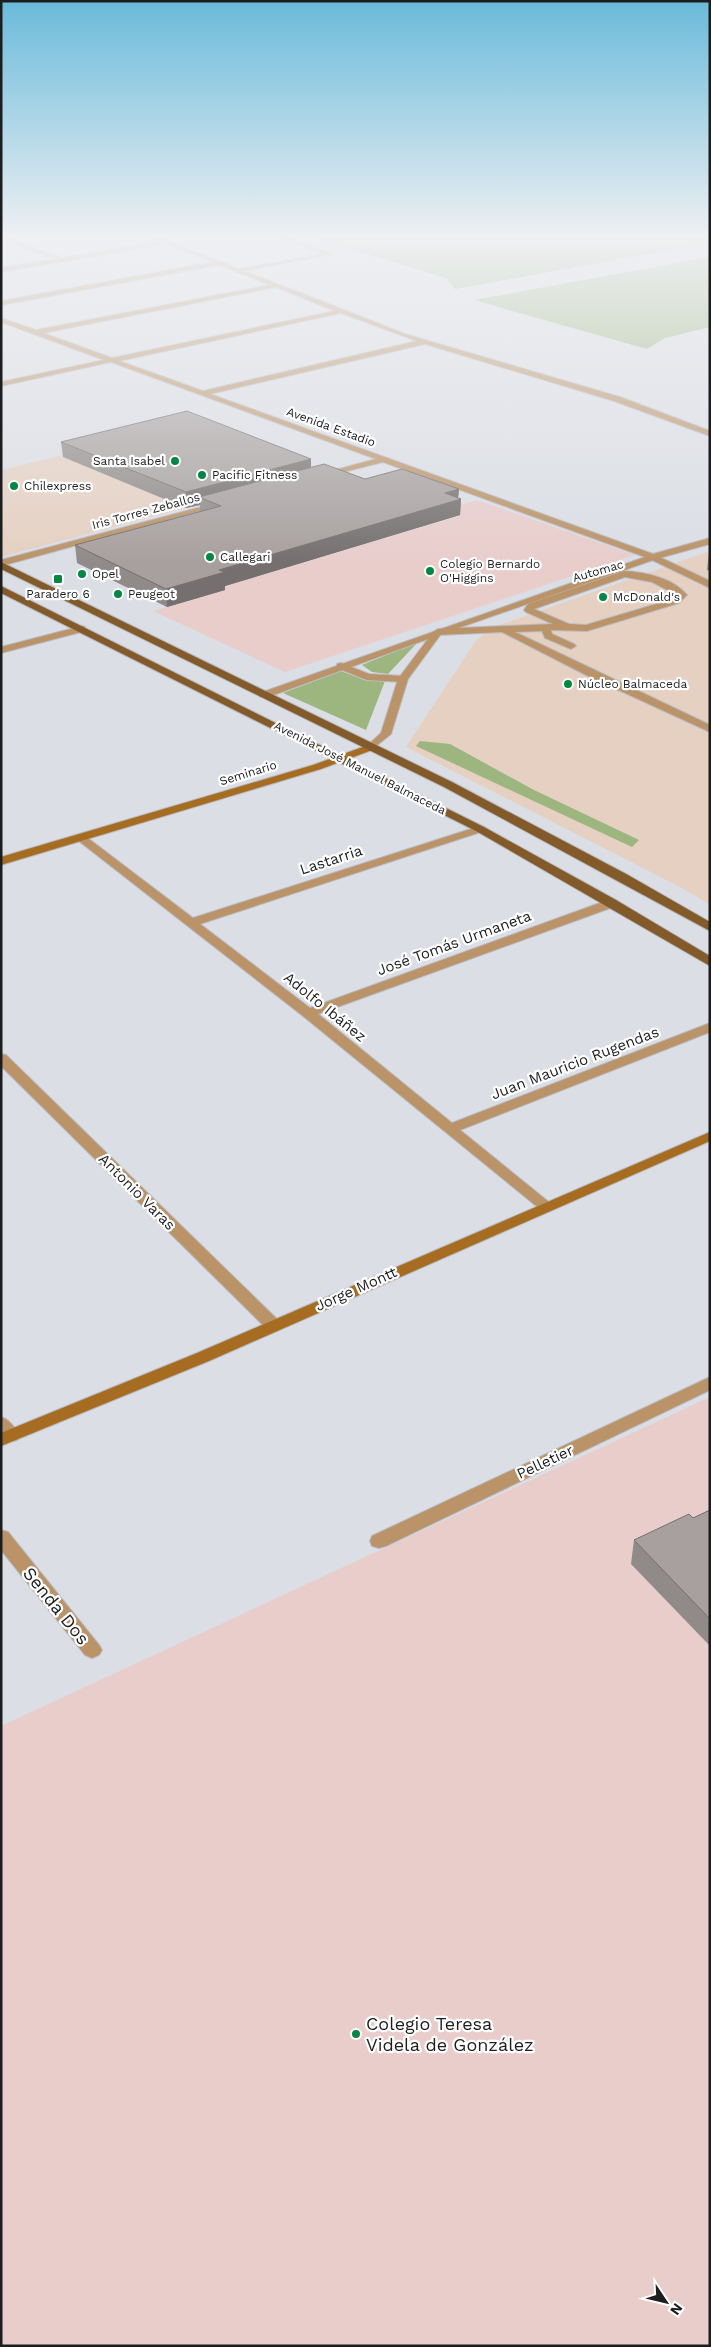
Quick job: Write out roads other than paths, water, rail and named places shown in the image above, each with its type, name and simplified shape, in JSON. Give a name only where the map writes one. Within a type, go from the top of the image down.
[{"type":"main road","name":"Avenida José Manuel Balmaceda","points":[[1,564],[371,747],[644,889],[710,927]]},
{"type":"main road","name":"Avenida José Manuel Balmaceda","points":[[1,589],[480,829],[710,962]]},
{"type":"street","name":"Avenida Estadio","points":[[69,345],[653,557],[710,585]]},
{"type":"street","points":[[1,384],[191,345]]},
{"type":"street","points":[[203,393],[410,345]]},
{"type":"street","points":[[437,345],[617,399],[710,434]]},
{"type":"street","points":[[310,480],[384,459]]},
{"type":"street","name":"Iris Torres Zeballos","points":[[1,564],[227,502]]},
{"type":"street","points":[[264,695],[341,666],[653,557],[710,541]]},
{"type":"street","name":"Automac","points":[[570,628],[529,610],[531,606],[624,574],[640,574],[673,588]]},
{"type":"street","points":[[673,588],[699,580]]},
{"type":"street","points":[[438,632],[587,628],[676,601],[682,595],[673,588]]},
{"type":"street","points":[[546,628],[548,636],[571,646]]},
{"type":"street","points":[[570,628],[594,638]]},
{"type":"street","points":[[1,650],[82,629]]},
{"type":"street","points":[[504,630],[548,653],[710,729]]},
{"type":"street","name":"Seminario","points":[[1,861],[343,759],[371,747],[386,734],[403,679],[438,632]]},
{"type":"street","points":[[341,666],[368,677],[403,679]]},
{"type":"street","name":"Lastarria","points":[[193,922],[480,829]]},
{"type":"street","name":"Adolfo Ibáñez","points":[[81,838],[193,922],[308,1013],[452,1128],[545,1206]]},
{"type":"street","name":"José Tomás Urmaneta","points":[[308,1013],[612,904]]},
{"type":"street","name":"Juan Mauricio Rugendas","points":[[452,1128],[710,1027]]},
{"type":"street","name":"Antonio Varas","points":[[1,1058],[274,1326]]},
{"type":"street","name":"Jorge Montt","points":[[5,1433],[274,1326],[545,1206],[710,1136]]},
{"type":"street","name":"Pelletier","points":[[380,1541],[710,1384]]},
{"type":"street","name":"Senda Dos","points":[[1,1537],[92,1650]]},
{"type":"place","name":"Santa Isabel","points":[[175,461]]},
{"type":"place","name":"Pacific Fitness","points":[[202,475]]},
{"type":"place","name":"Chilexpress","points":[[14,486]]},
{"type":"place","name":"Callegari","points":[[210,557]]},
{"type":"place","name":"Colegio Bernardo O'Higgins","points":[[430,571]]},
{"type":"place","name":"Opel","points":[[82,574]]},
{"type":"place","name":"Paradero 6","points":[[58,579]]},
{"type":"place","name":"Peugeot","points":[[118,594]]},
{"type":"place","name":"McDonald's","points":[[603,597]]},
{"type":"place","name":"Núcleo Balmaceda","points":[[568,684]]},
{"type":"place","name":"Colegio Teresa Videla de González","points":[[356,2034]]}]
